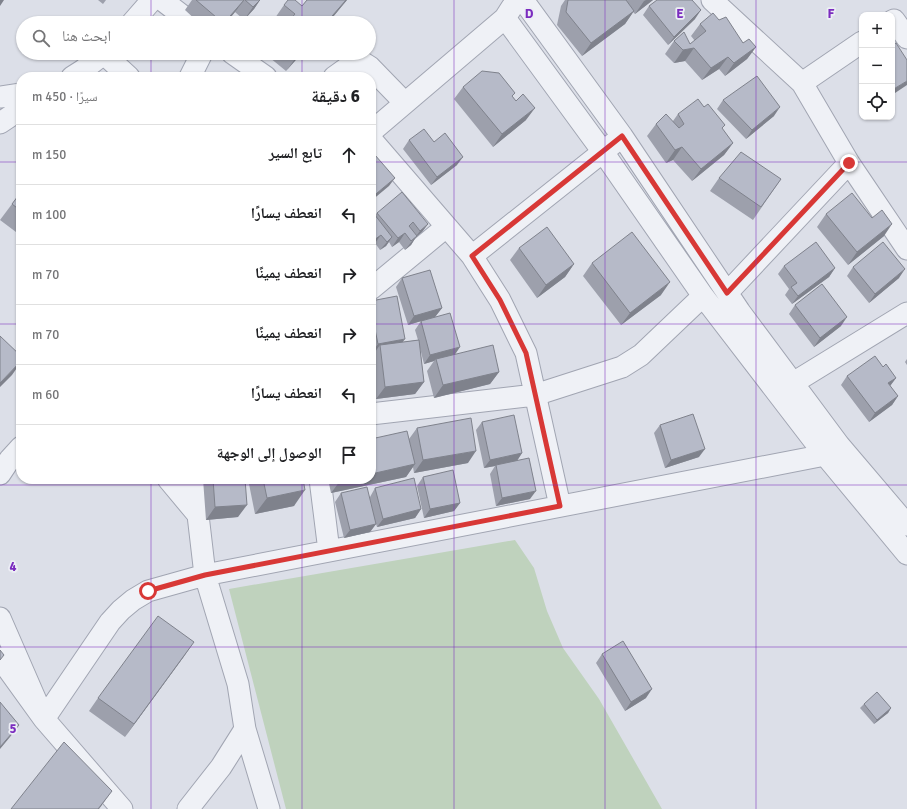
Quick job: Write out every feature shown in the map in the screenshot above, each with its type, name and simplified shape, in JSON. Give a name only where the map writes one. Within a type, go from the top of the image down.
[{"type":"street","points":[[138,16],[152,0]]},
{"type":"street","points":[[162,0],[183,16]]},
{"type":"street","points":[[715,1],[802,83],[849,163],[907,249]]},
{"type":"street","points":[[376,128],[512,5]]},
{"type":"street","points":[[512,5],[622,136],[740,312],[839,445],[907,525]]},
{"type":"street","points":[[512,5],[603,152],[703,296],[825,455],[907,554]]},
{"type":"street","points":[[898,18],[907,38]]},
{"type":"street","points":[[802,83],[859,44]]},
{"type":"street","points":[[80,72],[95,60]]},
{"type":"street","points":[[111,60],[124,72]]},
{"type":"street","points":[[192,72],[198,60]]},
{"type":"street","points":[[242,60],[259,72]]},
{"type":"street","points":[[341,72],[355,62],[362,62],[375,72]]},
{"type":"street","points":[[376,73],[405,103]]},
{"type":"street","points":[[0,97],[16,95]]},
{"type":"street","points":[[0,123],[16,112]]},
{"type":"street","points":[[472,256],[622,136]]},
{"type":"street","points":[[376,146],[472,256],[500,300],[526,353],[560,506]]},
{"type":"street","points":[[727,293],[849,163]]},
{"type":"street","points":[[376,285],[446,227]]},
{"type":"street","points":[[376,413],[535,395],[622,367],[641,355],[703,296]]},
{"type":"street","points":[[793,383],[907,313]]},
{"type":"street","points":[[0,474],[16,452]]},
{"type":"street","points":[[44,719],[110,622],[120,610],[148,591],[205,575],[825,455]]},
{"type":"street","points":[[172,484],[198,515]]},
{"type":"street","points":[[195,484],[205,575],[238,684],[245,729],[269,809]]},
{"type":"street","points":[[321,484],[329,551]]},
{"type":"street","points":[[0,618],[44,719]]},
{"type":"street","points":[[0,658],[44,719],[122,809]]},
{"type":"street","points":[[188,809],[221,767],[245,729]]},
{"type":"green space","points":[[515,540],[534,568],[547,611],[563,648],[599,699],[662,809],[286,809],[229,589]]},
{"type":"building","points":[[196,0],[244,0],[230,16],[215,16]]},
{"type":"building","points":[[245,0],[260,0],[253,7]]},
{"type":"building","points":[[288,0],[295,0],[302,6],[307,0],[346,0],[332,16],[293,16],[295,14],[284,5]]},
{"type":"building","points":[[568,0],[626,0],[634,11],[591,43],[566,12]]},
{"type":"building","points":[[657,0],[692,0],[701,10],[674,37],[649,6]]},
{"type":"building","points":[[713,13],[719,20],[726,17],[743,43],[749,39],[756,47],[734,63],[728,57],[711,68],[694,48],[683,50],[674,41],[684,32],[690,44],[706,31],[700,24]]},
{"type":"building","points":[[895,44],[907,60],[907,81],[895,88],[895,48]]},
{"type":"building","points":[[482,71],[499,73],[515,93],[512,96],[516,101],[523,94],[535,108],[502,134],[463,87]]},
{"type":"building","points":[[757,76],[780,107],[752,130],[723,100]]},
{"type":"building","points":[[698,99],[704,107],[708,104],[725,125],[722,128],[733,143],[701,169],[682,147],[675,150],[656,124],[666,114],[679,128],[684,124],[678,114]]},
{"type":"building","points":[[424,129],[434,142],[445,133],[463,157],[437,177],[409,140]]},
{"type":"building","points":[[741,152],[781,179],[761,207],[719,178]]},
{"type":"building","points":[[376,156],[395,178],[376,194]]},
{"type":"building","points":[[402,192],[428,224],[420,231],[413,222],[409,226],[417,236],[411,241],[405,233],[398,238],[377,213]]},
{"type":"building","points":[[852,193],[872,218],[882,210],[892,224],[857,252],[826,214]]},
{"type":"building","points":[[16,199],[16,207],[12,204]]},
{"type":"building","points":[[376,216],[392,237],[387,242],[381,235],[376,239]]},
{"type":"building","points":[[547,227],[574,264],[546,285],[519,248]]},
{"type":"building","points":[[632,232],[670,282],[630,313],[592,263]]},
{"type":"building","points":[[816,242],[835,268],[798,296],[791,287],[797,283],[784,266]]},
{"type":"building","points":[[883,242],[905,269],[875,294],[853,267]]},
{"type":"building","points":[[430,270],[442,308],[414,316],[402,278]]},
{"type":"building","points":[[822,284],[847,317],[820,338],[795,305]]},
{"type":"building","points":[[397,296],[405,339],[378,344],[376,334],[376,300]]},
{"type":"building","points":[[450,313],[460,347],[430,355],[421,321]]},
{"type":"building","points":[[0,336],[16,351],[16,366],[0,383]]},
{"type":"building","points":[[419,340],[424,382],[385,387],[380,345]]},
{"type":"building","points":[[493,345],[499,372],[443,385],[436,359]]},
{"type":"building","points":[[875,356],[883,367],[886,364],[896,378],[888,383],[898,396],[875,413],[847,376]]},
{"type":"building","points":[[693,414],[705,449],[671,460],[660,425]]},
{"type":"building","points":[[514,415],[522,453],[490,460],[482,422]]},
{"type":"building","points":[[471,418],[476,451],[423,460],[417,428]]},
{"type":"building","points":[[407,431],[415,464],[376,473],[376,438]]},
{"type":"building","points":[[529,458],[536,491],[502,498],[496,465]]},
{"type":"building","points":[[453,470],[460,503],[430,509],[423,477]]},
{"type":"building","points":[[414,478],[421,509],[383,519],[375,488]]},
{"type":"building","points":[[213,484],[245,484],[247,505],[215,507]]},
{"type":"building","points":[[264,484],[304,484],[305,490],[267,498]]},
{"type":"building","points":[[367,487],[376,524],[350,530],[341,493]]},
{"type":"building","points":[[158,616],[194,642],[134,724],[98,698]]},
{"type":"building","points":[[623,641],[652,689],[631,702],[602,654]]},
{"type":"building","points":[[0,650],[4,655],[0,660]]},
{"type":"building","points":[[877,692],[891,708],[877,720],[864,704]]},
{"type":"building","points":[[0,702],[19,725],[0,747]]},
{"type":"building","points":[[64,742],[112,791],[98,809],[11,809]]},
{"type":"route","points":[[148,591],[205,575],[560,506],[526,353],[500,300],[472,256],[622,136],[727,293],[849,163]]}]
